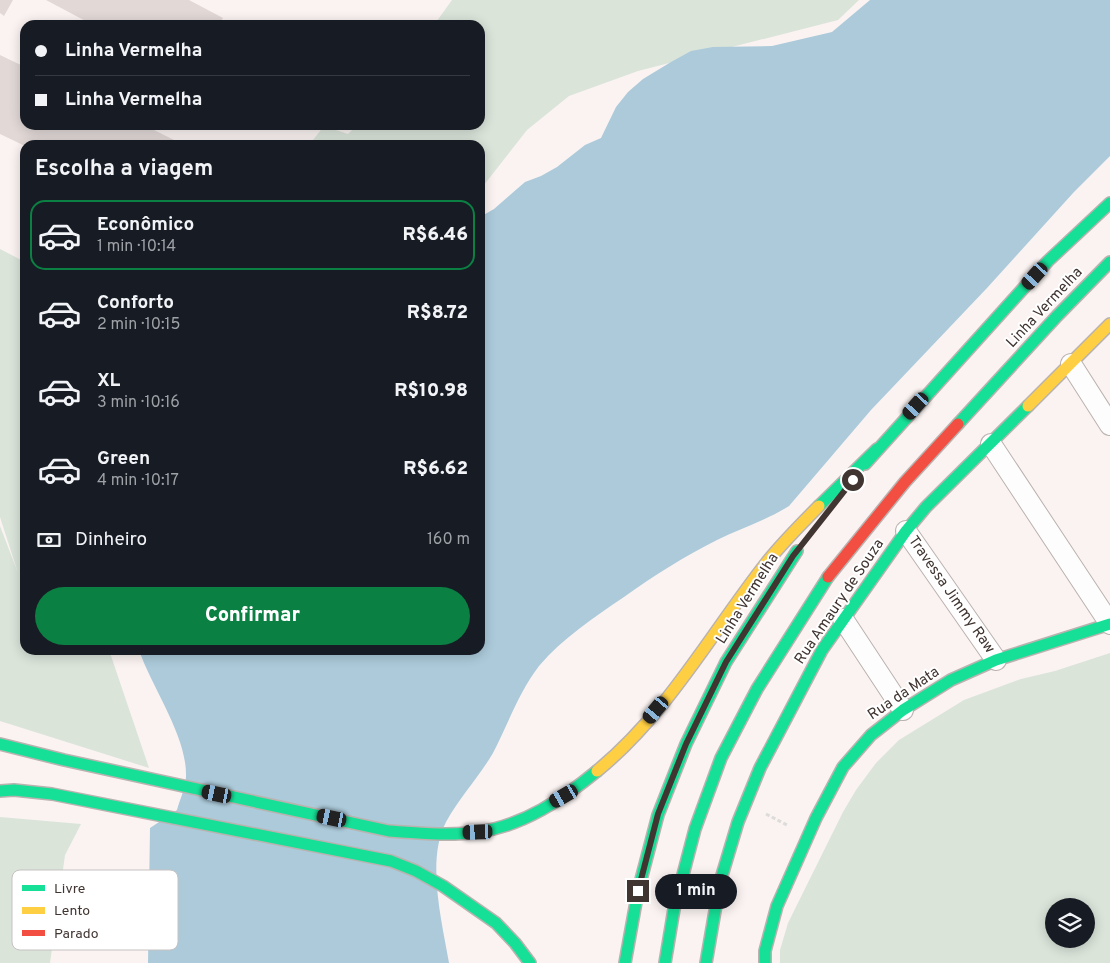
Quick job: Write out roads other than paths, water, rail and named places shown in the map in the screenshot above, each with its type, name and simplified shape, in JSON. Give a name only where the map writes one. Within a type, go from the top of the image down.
[{"type":"main road","name":"Linha Vermelha","points":[[817,525],[877,449],[1048,261],[1110,203]]},
{"type":"main road","name":"Linha Vermelha","points":[[665,963],[674,909],[695,830],[721,758],[757,689],[824,581],[905,482],[1057,316],[1110,262]]},
{"type":"main road","name":"Rua Amaury de Souza","points":[[706,963],[720,882],[738,822],[760,768],[822,650],[906,531],[926,508],[1110,324]]},
{"type":"main road","points":[[0,744],[64,760],[389,831],[428,834],[478,832],[507,825],[536,813],[564,796],[590,778],[612,758],[656,710],[776,551],[877,449]]},
{"type":"main road","name":"Linha Vermelha","points":[[625,963],[638,891],[658,814],[686,744],[726,662],[805,540]]},
{"type":"main road","name":"Rua da Mata","points":[[765,963],[765,951],[777,906],[808,836],[843,767],[870,735],[903,710],[951,680],[996,660],[1110,624]]},
{"type":"main road","points":[[0,791],[14,790],[52,794],[391,861],[416,871],[443,886],[496,923],[516,944],[530,963]]},
{"type":"street","points":[[1071,364],[1110,424]]},
{"type":"street","points":[[991,444],[1110,624]]},
{"type":"street","name":"Travessa Jimmy Raw","points":[[906,531],[996,660]]},
{"type":"street","points":[[843,619],[903,710]]},
{"type":"water","points":[[870,0],[1110,0],[1110,156],[1074,192],[987,288],[871,410],[789,506],[772,516],[705,546],[658,574],[579,629],[558,646],[539,666],[520,697],[493,753],[451,813],[440,837],[437,854],[437,891],[449,963],[148,963],[148,950],[178,950],[178,870],[149,870],[150,828],[177,810],[186,776],[181,745],[168,712],[141,655],[485,655],[485,214],[494,209],[525,182],[557,167],[585,145],[601,138],[616,107],[628,92],[643,79],[691,51],[713,47],[772,46],[832,32]]}]
